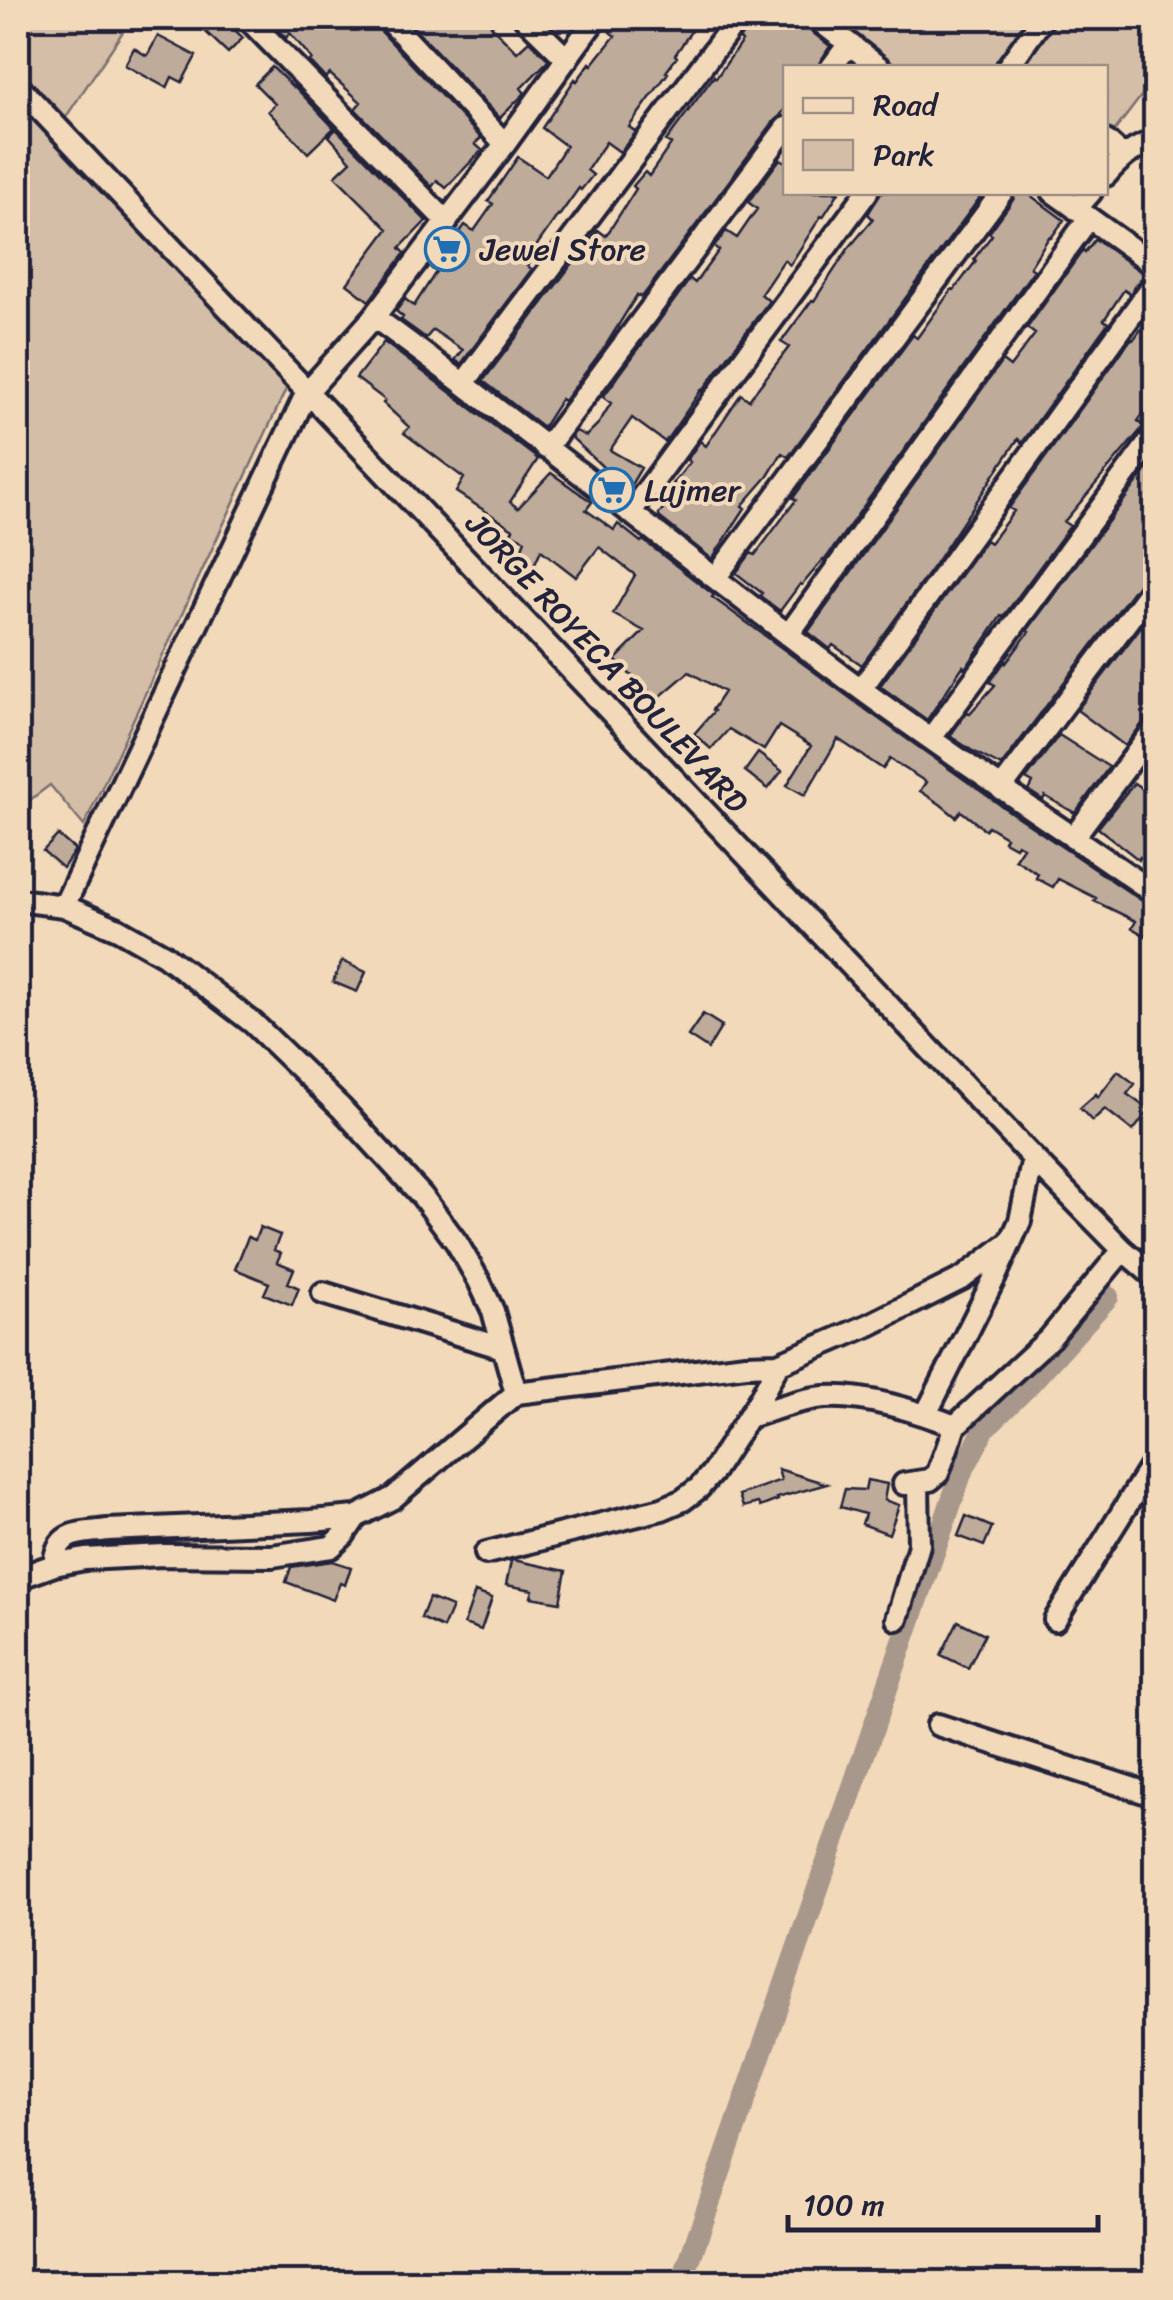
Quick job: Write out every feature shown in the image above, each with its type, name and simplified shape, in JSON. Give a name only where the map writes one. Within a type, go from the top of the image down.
[{"type":"street","points":[[247,18],[447,222]]},
{"type":"street","points":[[387,18],[505,144]]},
{"type":"street","points":[[525,18],[567,59]]},
{"type":"street","points":[[64,906],[307,392],[374,317],[596,18]]},
{"type":"street","points":[[464,382],[738,18]]},
{"type":"street","points":[[1017,64],[1043,18]]},
{"type":"street","points":[[829,22],[848,44],[876,65]]},
{"type":"street","points":[[833,65],[848,44]]},
{"type":"street","name":"JORGE ROYECA BOULEVARD","points":[[18,86],[1033,1158],[1148,1272]]},
{"type":"street","points":[[546,448],[783,132]]},
{"type":"street","points":[[1108,173],[1124,157],[1156,141]]},
{"type":"street","points":[[1108,143],[1124,157]]},
{"type":"street","points":[[630,513],[865,195]]},
{"type":"street","points":[[716,577],[1000,195]]},
{"type":"street","points":[[1060,195],[1085,206],[1156,266]]},
{"type":"street","points":[[788,635],[1085,206]]},
{"type":"street","points":[[862,689],[1156,281]]},
{"type":"street","points":[[374,317],[464,382],[788,635],[1001,789],[1153,888]]},
{"type":"street","points":[[930,738],[1156,432]]},
{"type":"street","points":[[1001,789],[1156,584]]},
{"type":"street","points":[[1072,838],[1156,728]]},
{"type":"street","points":[[18,900],[64,906],[118,929],[164,955],[253,1023],[341,1108],[422,1196],[458,1243],[493,1311],[516,1393]]},
{"type":"street","points":[[926,1414],[1010,1242],[1025,1201],[1033,1158]]},
{"type":"street","points":[[54,1565],[58,1544],[76,1534],[356,1517],[393,1498],[516,1393],[778,1364],[936,1293],[1010,1242]]},
{"type":"street","points":[[897,1619],[919,1545],[911,1484],[930,1480],[938,1473],[956,1426],[1050,1338],[1123,1250]]},
{"type":"street","points":[[323,1293],[503,1348]]},
{"type":"street","points":[[486,1553],[662,1509],[683,1500],[712,1473],[778,1364]]},
{"type":"street","points":[[748,1417],[822,1397],[860,1399],[926,1414],[956,1426]]},
{"type":"street","points":[[1055,1620],[1156,1458]]},
{"type":"street","points":[[18,1578],[85,1558],[272,1556],[330,1547],[344,1536],[356,1517]]},
{"type":"street","points":[[938,1725],[1156,1796]]},
{"type":"green space","points":[[18,18],[132,18],[64,120],[18,71]]},
{"type":"green space","points":[[854,18],[1155,18],[1155,78],[1108,139],[1108,65],[896,65],[847,28]]},
{"type":"green space","points":[[18,99],[287,387],[84,826],[50,785],[18,809]]},
{"type":"building","points":[[191,18],[223,18],[243,38],[228,53]]},
{"type":"building","points":[[266,18],[374,18],[377,27],[481,138],[475,144],[482,150],[446,188],[437,180],[432,187],[355,109],[361,102],[330,74],[326,78],[290,33],[286,38]]},
{"type":"building","points":[[405,18],[500,18],[491,26],[517,52],[529,41],[549,60],[521,88],[525,93],[500,118]]},
{"type":"building","points":[[620,18],[700,18],[675,55],[668,73],[629,127],[636,132],[620,152],[606,142],[587,170],[593,175],[537,245],[540,248],[527,266],[532,269],[461,364],[455,360],[463,350],[433,330],[426,338],[401,320],[403,317],[396,311],[405,299],[414,306],[436,272],[431,268],[465,225],[474,231],[493,204],[488,201],[518,157],[546,176],[566,146],[542,128],[575,79],[615,36],[610,32]]},
{"type":"building","points":[[757,18],[799,18],[830,46],[819,65],[783,65],[783,112],[642,297],[637,295],[606,345],[543,427],[483,381],[598,230],[606,236],[636,189],[633,186],[645,172],[649,176],[671,144],[666,141],[716,78],[742,41],[739,39]]},
{"type":"building","points":[[158,36],[196,56],[182,82],[172,77],[167,88],[125,65],[134,48],[147,56]]},
{"type":"building","points":[[272,67],[334,128],[308,153],[268,111],[275,104],[255,84]]},
{"type":"building","points":[[336,129],[426,221],[400,248],[405,253],[369,301],[347,284],[388,229],[335,176],[351,161],[329,136]]},
{"type":"building","points":[[780,159],[783,195],[837,195],[790,265],[784,260],[761,294],[769,301],[665,442],[632,418],[610,450],[641,468],[628,490],[601,472],[604,468],[571,437],[576,431],[586,436],[599,423],[611,403],[603,397],[690,279],[695,283],[719,250],[714,247],[726,231],[737,238],[757,209],[748,202]]},
{"type":"building","points":[[879,195],[982,195],[788,457],[782,453],[742,506],[745,508],[712,559],[659,514],[678,488],[673,484],[700,441],[706,446],[741,394],[749,400],[789,347],[781,342],[873,219],[868,214]]},
{"type":"building","points":[[1015,195],[1030,195],[1064,220],[1030,267],[1034,270],[824,561],[780,611],[736,573],[751,553],[755,555],[796,500],[793,498],[913,335],[917,338],[976,261],[992,235],[989,233]]},
{"type":"building","points":[[1095,239],[1144,274],[1130,294],[1124,290],[1104,320],[1108,323],[1022,443],[1018,439],[862,665],[833,645],[830,649],[808,632],[1002,361],[1010,367],[1035,334],[1027,328]]},
{"type":"building","points":[[1156,305],[1156,397],[1138,421],[1144,426],[1064,522],[1070,526],[968,665],[963,666],[927,720],[880,686],[986,540],[990,543],[1014,511],[1009,508]]},
{"type":"building","points":[[384,342],[538,459],[510,502],[518,508],[551,473],[592,502],[586,510],[614,530],[618,524],[643,540],[712,597],[872,714],[1156,908],[1156,942],[1132,928],[1136,921],[1094,901],[1096,898],[1058,879],[1053,887],[1036,878],[1038,874],[1015,859],[1023,847],[1004,841],[1006,837],[988,826],[985,830],[961,811],[956,817],[920,791],[926,782],[890,759],[883,769],[838,739],[805,795],[787,785],[811,746],[779,726],[764,750],[729,729],[711,749],[694,734],[724,692],[689,672],[656,700],[640,680],[615,660],[644,631],[613,614],[635,575],[599,547],[576,577],[541,550],[534,565],[518,558],[525,540],[456,492],[464,478],[404,433],[409,427],[383,403],[385,400],[356,378]]},
{"type":"building","points":[[1156,457],[1156,570],[1145,575],[1001,766],[950,736],[967,712],[995,685],[990,682]]},
{"type":"building","points":[[1156,607],[1156,706],[1125,746],[1077,710]]},
{"type":"building","points":[[1059,735],[1109,767],[1075,813],[1029,791],[1033,783],[1026,779]]},
{"type":"building","points":[[758,753],[782,771],[768,789],[745,771]]},
{"type":"building","points":[[1134,783],[1156,798],[1156,868],[1140,857],[1139,860],[1098,828]]},
{"type":"building","points":[[58,835],[75,850],[63,868],[43,851]]},
{"type":"building","points":[[342,961],[366,972],[357,992],[333,982]]},
{"type":"building","points":[[703,1014],[722,1026],[708,1049],[688,1036]]},
{"type":"building","points":[[1118,1071],[1135,1084],[1127,1094],[1149,1110],[1133,1131],[1105,1109],[1092,1121],[1080,1108],[1096,1094],[1098,1097]]},
{"type":"building","points":[[260,1227],[280,1235],[274,1250],[281,1253],[277,1262],[294,1269],[288,1283],[299,1288],[292,1305],[264,1294],[269,1283],[235,1269],[248,1237],[255,1240]]},
{"type":"building","points":[[778,1469],[827,1484],[760,1507],[758,1503],[743,1507],[739,1495],[781,1480]]},
{"type":"building","points":[[867,1480],[887,1484],[884,1500],[899,1505],[889,1534],[862,1524],[865,1514],[840,1507],[845,1489],[865,1490]]},
{"type":"building","points":[[966,1516],[992,1527],[984,1546],[958,1536]]},
{"type":"building","points":[[513,1560],[566,1571],[560,1602],[531,1597],[533,1590],[506,1585]]},
{"type":"building","points":[[332,1561],[351,1567],[345,1585],[340,1583],[333,1600],[286,1582],[291,1567]]},
{"type":"building","points":[[475,1592],[492,1598],[481,1630],[464,1624]]},
{"type":"building","points":[[429,1598],[452,1607],[443,1628],[421,1618]]},
{"type":"building","points":[[958,1621],[985,1634],[968,1668],[941,1655]]},
{"type":"waterway","points":[[682,2282],[961,1474],[985,1428],[1108,1297]]},
{"type":"place","name":"Jewel Store","points":[[447,249]]},
{"type":"place","name":"Lujmer","points":[[612,490]]}]
